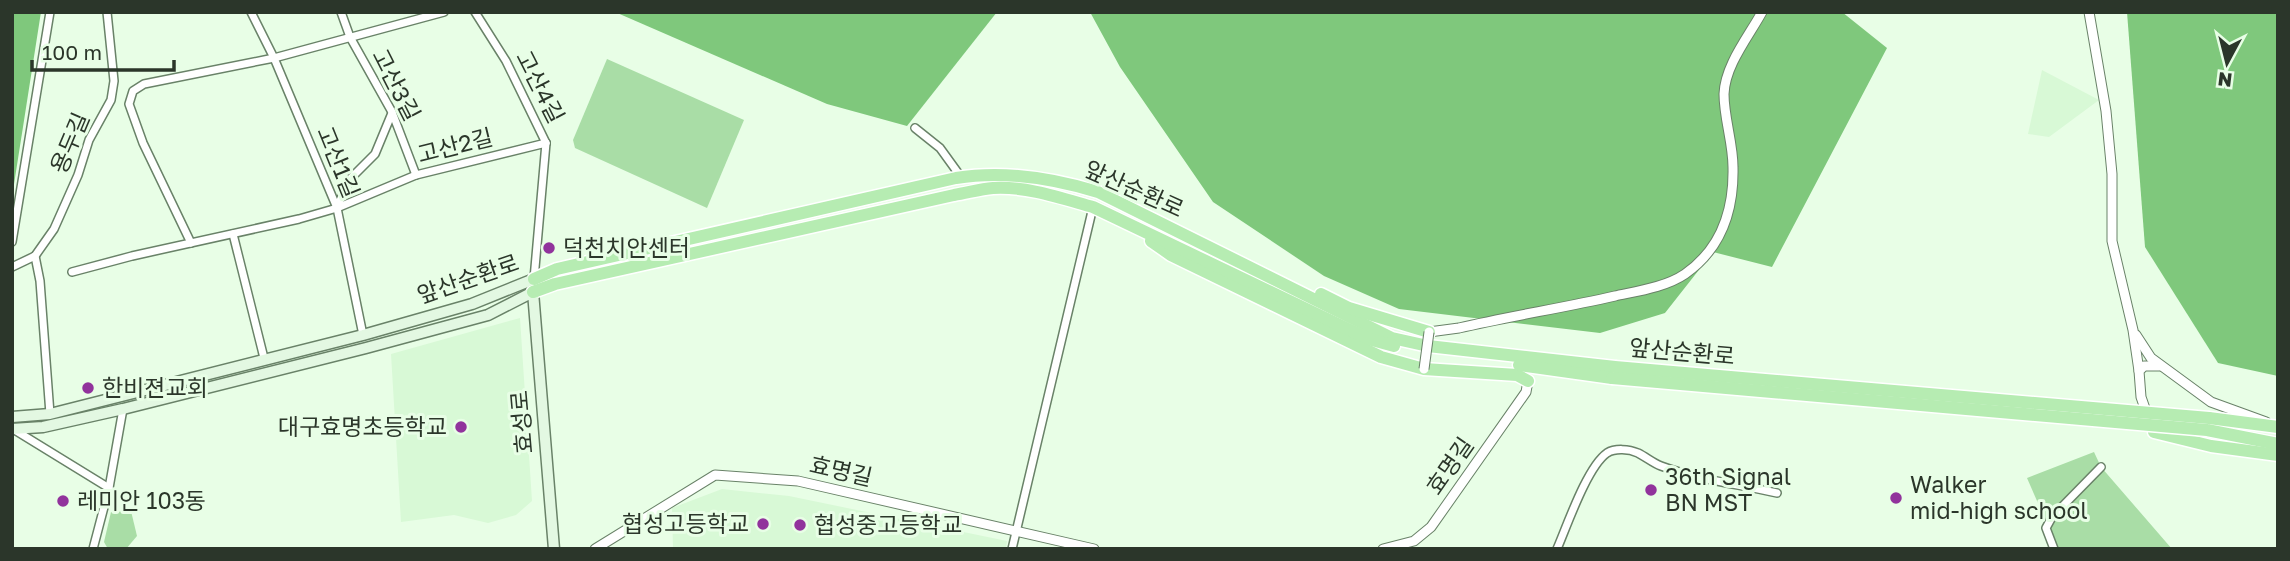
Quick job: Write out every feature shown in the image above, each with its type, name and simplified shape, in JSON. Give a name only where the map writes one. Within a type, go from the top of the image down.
[{"type":"highway","name":"앞산순환로","points":[[533,286],[557,269],[961,177],[1012,175],[1067,182],[1098,192],[1392,338],[1427,346],[1613,373]]},
{"type":"highway","name":"앞산순환로","points":[[533,286],[555,284],[993,188],[1051,195],[1093,207],[1372,340],[1401,347],[1613,373],[2208,424],[2278,427]]},
{"type":"highway","points":[[1120,203],[1146,210],[1349,308],[1429,332]]},
{"type":"highway","points":[[1113,215],[1171,255],[1381,357],[1424,369],[1517,375],[1528,382]]},
{"type":"highway","name":"앞산순환로","points":[[2208,424],[2278,444]]},
{"type":"highway","points":[[2154,432],[2211,446],[2278,455]]},
{"type":"main road","name":"앞산순환로","points":[[12,417],[50,414],[363,335],[533,286]]},
{"type":"main road","name":"앞산순환로","points":[[12,429],[43,427],[123,409],[488,315],[533,286]]},
{"type":"main road","name":"효성로","points":[[533,286],[554,549]]},
{"type":"street","points":[[12,242],[50,12]]},
{"type":"street","name":"용두길","points":[[12,267],[35,256],[54,229],[78,175],[89,140],[110,100],[114,82],[107,12]]},
{"type":"street","name":"고산1길","points":[[251,12],[274,58],[337,208],[363,335]]},
{"type":"street","name":"고산3길","points":[[341,12],[350,37],[392,112],[416,176]]},
{"type":"street","points":[[191,243],[143,143],[129,104],[133,91],[144,84],[274,58],[444,12]]},
{"type":"street","name":"고산4길","points":[[475,12],[506,61],[546,144]]},
{"type":"street","points":[[1424,369],[1429,332],[1644,289],[1685,274],[1700,260],[1717,241],[1728,219],[1732,200],[1732,142],[1724,93],[1728,78],[1762,12]]},
{"type":"street","points":[[2089,12],[2106,111],[2112,174],[2112,242],[2133,330],[2141,397],[2154,432]]},
{"type":"street","points":[[337,208],[351,179],[375,154],[392,112]]},
{"type":"street","points":[[915,128],[940,148],[961,177]]},
{"type":"street","points":[[533,286],[546,144]]},
{"type":"street","name":"고산2길","points":[[72,272],[299,219],[337,208],[416,176],[546,144]]},
{"type":"street","points":[[1012,549],[1014,531],[1093,207]]},
{"type":"street","points":[[233,234],[264,358]]},
{"type":"street","points":[[35,256],[40,281],[50,414]]},
{"type":"street","points":[[2133,330],[2151,358],[2211,402],[2278,427]]},
{"type":"street","points":[[2139,370],[2144,366],[2160,366]]},
{"type":"street","name":"효명길","points":[[1382,549],[1414,541],[1431,527],[1527,392],[1528,382]]},
{"type":"street","points":[[93,549],[109,488],[123,409]]},
{"type":"street","points":[[12,429],[109,488]]},
{"type":"street","points":[[1557,549],[1597,463],[1609,452],[1623,449],[1636,452],[1659,466],[1719,484],[1777,493]]},
{"type":"street","points":[[2054,549],[2046,528],[2052,517],[2101,467]]},
{"type":"street","name":"효명길","points":[[596,549],[715,475],[798,481],[1094,549]]},
{"type":"shaded area","points":[[607,59],[744,120],[707,208],[575,148],[573,140]]},
{"type":"shaded area","points":[[2042,70],[2099,100],[2049,137],[2028,134]]},
{"type":"shaded area","name":"대구효명초등학교","points":[[520,318],[532,501],[516,515],[488,523],[454,515],[401,522],[391,354]]},
{"type":"shaded area","points":[[2094,452],[2101,467],[2172,549],[2058,549],[2027,478]]},
{"type":"shaded area","name":"협성중고등학교","points":[[722,489],[789,496],[1007,541],[1006,549],[673,549],[672,508]]},
{"type":"shaded area","points":[[131,511],[137,536],[126,549],[108,549],[104,542],[111,512]]},
{"type":"green space","points":[[12,12],[41,12],[12,197]]},
{"type":"green space","points":[[615,12],[997,12],[907,126],[827,104]]},
{"type":"green space","points":[[1090,12],[1842,12],[1887,48],[1772,267],[1713,252],[1665,313],[1600,333],[1399,309],[1324,276],[1213,202],[1120,67]]},
{"type":"green space","points":[[2127,12],[2278,12],[2278,376],[2218,363],[2145,247]]},
{"type":"place","name":"덕천치안센터","points":[[549,248]]},
{"type":"place","name":"한비젼교회","points":[[88,388]]},
{"type":"place","name":"대구효명초등학교","points":[[461,427]]},
{"type":"place","name":"36th Signal BN MST","points":[[1651,490]]},
{"type":"place","name":"Walker mid-high school","points":[[1896,498]]},
{"type":"place","name":"레미안 103동","points":[[63,501]]},
{"type":"place","name":"협성고등학교","points":[[763,524]]},
{"type":"place","name":"협성중고등학교","points":[[800,525]]}]
